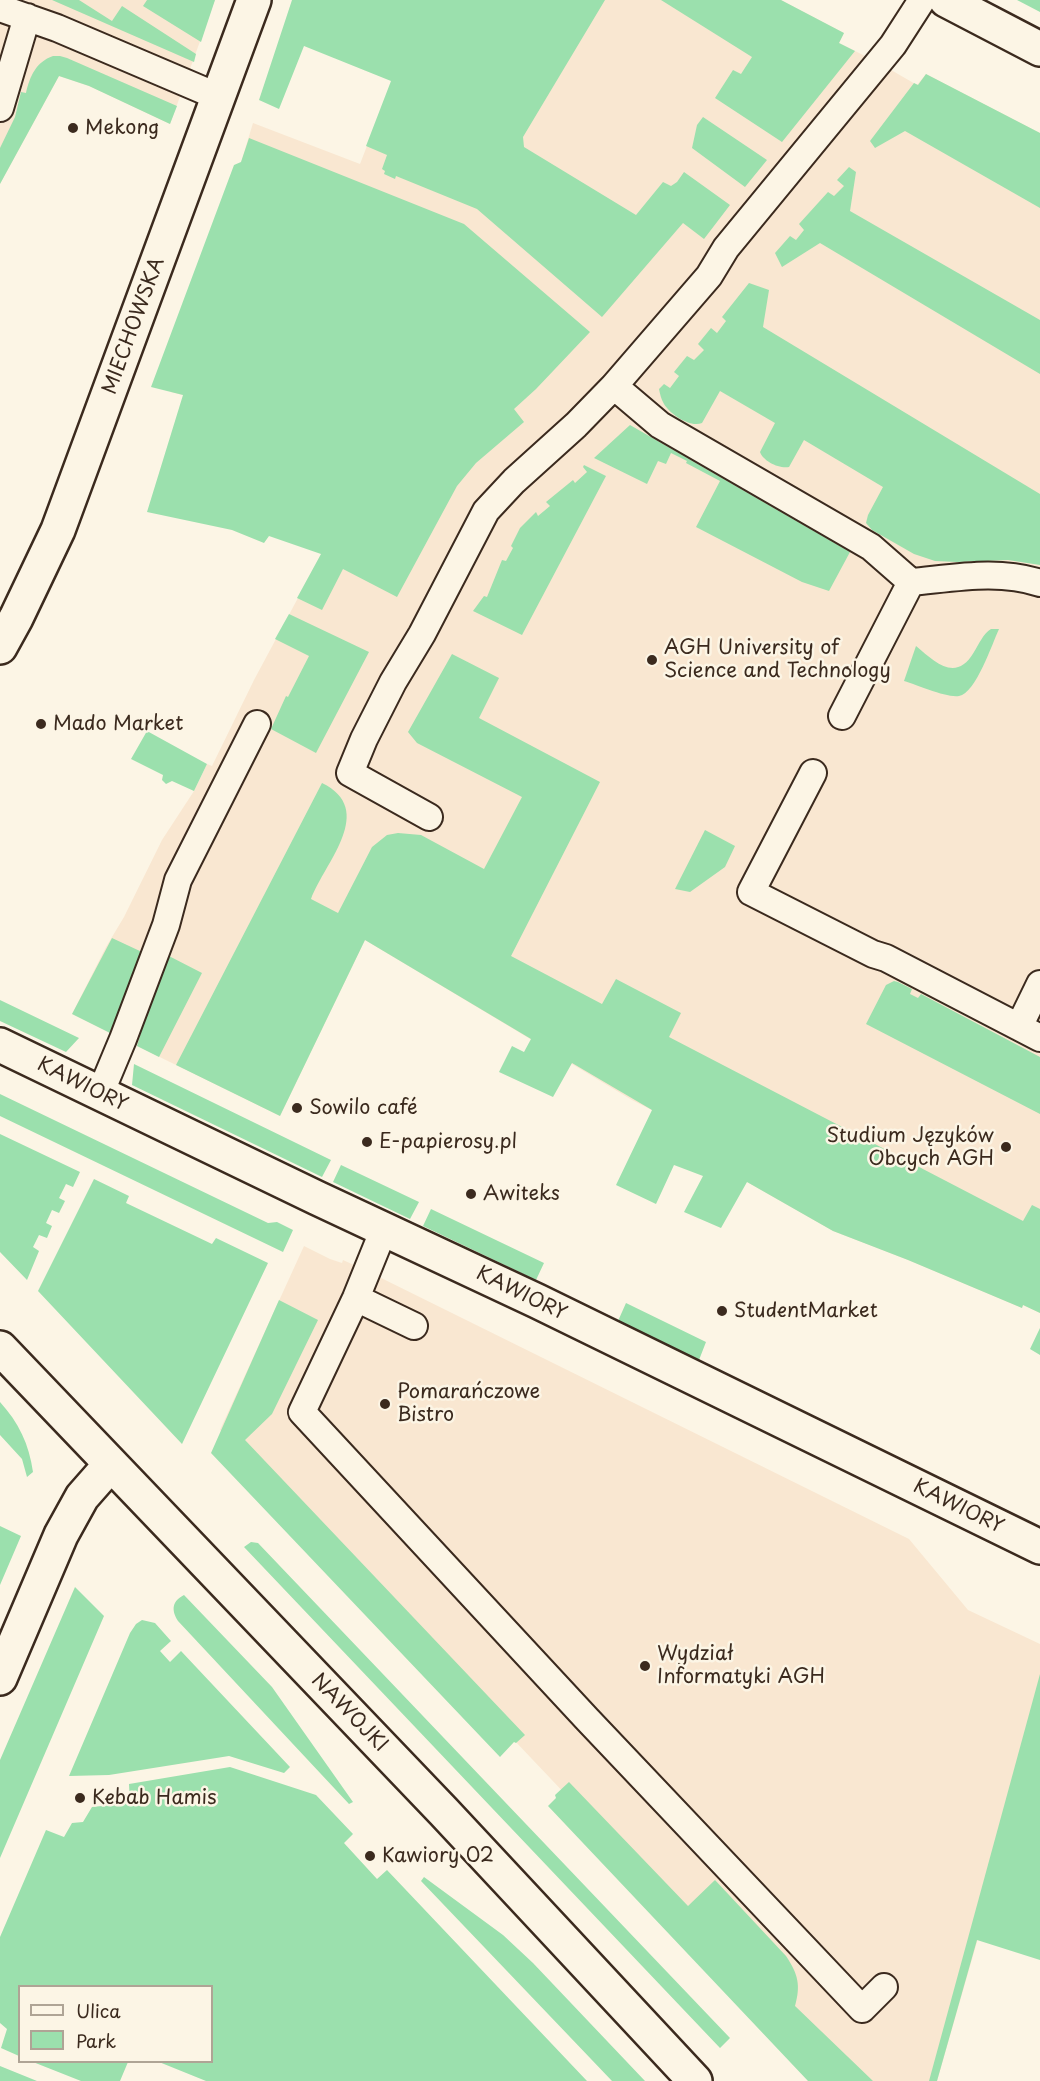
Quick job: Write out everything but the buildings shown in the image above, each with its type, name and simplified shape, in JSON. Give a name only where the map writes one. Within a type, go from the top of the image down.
[{"type":"street","name":"MIECHOWSKA","points":[[0,647],[58,530],[254,0]]},
{"type":"street","points":[[946,0],[1040,49]]},
{"type":"street","name":"KAWIORY","points":[[0,1045],[526,1296],[1040,1548]]},
{"type":"street","name":"NAWOJKI","points":[[0,1348],[436,1804],[696,2081]]},
{"type":"street","points":[[0,1678],[61,1535],[82,1497],[111,1464]]},
{"type":"lane","points":[[429,817],[350,773],[364,739],[393,682],[422,634],[486,511],[514,481],[576,425],[614,386],[709,276],[726,248],[893,45],[922,0]]},
{"type":"lane","points":[[0,9],[57,27],[219,97]]},
{"type":"lane","points":[[0,108],[27,17]]},
{"type":"lane","points":[[614,386],[660,425],[871,547],[911,582],[982,576],[1021,577],[1040,583]]},
{"type":"lane","points":[[842,716],[911,582]]},
{"type":"lane","points":[[100,1094],[166,925],[178,880],[257,724]]},
{"type":"lane","points":[[813,773],[751,892],[1029,1032],[1040,984]]},
{"type":"lane","points":[[384,1229],[356,1298],[302,1412],[578,1710],[862,2009],[884,1987]]},
{"type":"lane","points":[[356,1298],[414,1326]]},
{"type":"shaded area","points":[[0,0],[215,0],[170,124],[89,86],[59,76],[0,184]]},
{"type":"shaded area","name":"AGH University of Science and Technology","points":[[296,0],[781,0],[844,33],[839,43],[917,85],[926,74],[1040,133],[1040,1313],[1023,1305],[1022,1308],[833,1231],[747,1182],[752,1161],[632,1100],[365,940],[280,1116],[72,1014],[162,840],[194,791],[207,764],[212,766],[254,680],[321,555],[313,429],[171,392],[253,123],[360,164],[392,81]]},
{"type":"shaded area","points":[[304,1246],[330,1259],[342,1263],[343,1260],[367,1271],[909,1539],[968,1610],[1040,1644],[1040,1723],[937,2081],[865,2081],[587,1817],[220,1430]]},
{"type":"green space","points":[[52,0],[79,0],[112,21],[122,6],[196,54],[194,62]]},
{"type":"green space","points":[[147,0],[215,0],[201,42],[143,6]]},
{"type":"green space","points":[[292,0],[605,0],[523,137],[524,147],[636,215],[663,182],[671,186],[684,172],[730,205],[704,239],[683,223],[602,317],[477,209],[396,176],[395,179],[384,174],[385,171],[382,169],[387,155],[366,146],[391,81],[304,46],[279,109],[259,100]]},
{"type":"green space","points":[[661,0],[781,0],[844,33],[839,43],[855,51],[782,142],[715,98],[733,70],[741,74],[752,57]]},
{"type":"green space","points":[[1017,0],[1040,0],[1040,12]]},
{"type":"green space","points":[[53,56],[67,58],[177,106],[170,124],[89,86],[59,76],[0,184],[0,148],[15,117],[21,92],[26,93],[32,75],[38,66]]},
{"type":"green space","points":[[926,74],[1040,133],[1040,208],[905,131],[875,148],[870,141],[914,83],[918,85]]},
{"type":"green space","points":[[703,117],[767,160],[745,187],[692,148],[697,125]]},
{"type":"green space","points":[[249,138],[464,224],[590,332],[514,409],[524,422],[476,463],[457,486],[397,597],[343,569],[322,610],[297,598],[321,554],[269,536],[264,543],[232,530],[147,512],[183,395],[151,387],[234,165],[241,162]]},
{"type":"green space","points":[[849,167],[856,172],[850,211],[1040,320],[1040,374],[820,243],[782,267],[775,253],[790,236],[796,240],[804,230],[799,224],[828,192],[834,196],[844,186],[837,180]]},
{"type":"green space","points":[[749,283],[769,290],[763,327],[1040,494],[1040,565],[1008,560],[935,561],[914,554],[872,530],[866,523],[883,487],[804,440],[789,467],[772,464],[760,452],[775,423],[720,391],[702,423],[686,422],[671,412],[663,402],[659,389],[664,384],[670,388],[679,376],[674,372],[687,356],[694,360],[704,350],[698,344],[711,328],[717,333],[726,321],[722,317]]},
{"type":"green space","points":[[630,425],[850,552],[829,591],[802,582],[696,527],[720,481],[686,463],[687,461],[671,453],[666,464],[658,461],[647,484],[594,458]]},
{"type":"green space","points":[[584,465],[606,476],[522,635],[473,611],[484,596],[487,597],[502,560],[506,561],[520,528],[536,512],[538,516],[550,506],[546,502],[573,480],[575,483],[587,472]]},
{"type":"green space","points":[[289,614],[369,652],[316,753],[271,729],[286,696],[288,697],[309,656],[275,639]]},
{"type":"green space","points":[[991,629],[999,629],[977,677],[965,693],[959,696],[947,695],[904,681],[916,646],[938,663],[953,668],[967,661],[983,636]]},
{"type":"green space","points":[[452,654],[499,678],[479,718],[600,782],[511,956],[602,1004],[616,979],[681,1013],[669,1037],[1023,1221],[1032,1205],[1040,1209],[1040,1313],[1023,1305],[1022,1308],[833,1231],[747,1182],[721,1228],[684,1212],[703,1176],[674,1165],[656,1204],[616,1185],[652,1110],[572,1063],[553,1097],[499,1072],[512,1046],[524,1052],[531,1039],[365,940],[280,1116],[176,1065],[322,783],[338,794],[345,807],[346,822],[335,853],[311,899],[338,913],[372,847],[387,835],[398,833],[421,835],[484,869],[522,797],[417,743],[408,732]]},
{"type":"green space","points":[[147,731],[207,764],[194,791],[172,781],[166,784],[162,780],[163,775],[131,759]]},
{"type":"green space","points":[[705,830],[735,846],[725,867],[690,892],[675,889]]},
{"type":"green space","points":[[112,938],[142,952],[110,1033],[72,1014]]},
{"type":"green space","points":[[167,955],[202,973],[159,1057],[137,1046],[156,982]]},
{"type":"green space","points":[[894,981],[912,989],[910,994],[918,998],[921,994],[1040,1057],[1040,1114],[866,1024],[886,985]]},
{"type":"green space","points":[[0,1000],[79,1038],[66,1052],[0,1021]]},
{"type":"green space","points":[[134,1064],[331,1160],[322,1177],[132,1085]]},
{"type":"green space","points":[[0,1094],[268,1223],[277,1222],[293,1230],[283,1252],[0,1116]]},
{"type":"green space","points":[[0,1134],[80,1172],[73,1187],[66,1184],[59,1198],[65,1201],[59,1213],[52,1210],[46,1223],[52,1226],[47,1238],[39,1235],[33,1247],[39,1251],[27,1280],[0,1252]]},
{"type":"green space","points":[[341,1165],[419,1202],[410,1219],[333,1182]]},
{"type":"green space","points":[[94,1179],[129,1196],[126,1203],[212,1244],[216,1238],[268,1263],[182,1444],[38,1291]]},
{"type":"green space","points":[[431,1209],[544,1263],[536,1280],[423,1226]]},
{"type":"green space","points":[[279,1300],[318,1320],[272,1414],[245,1440],[525,1735],[516,1743],[514,1742],[500,1757],[211,1453]]},
{"type":"green space","points":[[626,1303],[706,1342],[699,1360],[618,1321]]},
{"type":"green space","points":[[1040,1328],[1040,1355],[1030,1349]]},
{"type":"green space","points":[[0,1402],[13,1418],[26,1443],[33,1472],[27,1477],[22,1459],[0,1435]]},
{"type":"green space","points":[[0,1526],[21,1536],[0,1585]]},
{"type":"green space","points":[[251,1542],[258,1543],[730,2038],[720,2048],[244,1547]]},
{"type":"green space","points":[[75,1587],[104,1616],[0,1858],[0,1760]]},
{"type":"green space","points":[[184,1595],[272,1687],[353,1802],[349,1804],[178,1621],[174,1613],[174,1606],[177,1600]]},
{"type":"green space","points":[[142,1620],[155,1623],[171,1641],[160,1651],[170,1662],[181,1651],[290,1767],[284,1773],[229,1756],[109,1775],[69,1776],[130,1633]]},
{"type":"green space","points":[[1040,1674],[1040,1960],[977,1940],[937,2081],[929,2081]]},
{"type":"green space","points":[[230,1767],[316,1795],[353,1834],[344,1843],[377,1879],[387,1870],[587,2081],[206,2081],[161,2063],[213,2063],[213,1985],[18,1985],[18,2056],[1,2048],[7,2029],[0,2023],[0,1937],[46,1830],[64,1837],[72,1823],[83,1822],[92,1807],[130,1803],[129,1784]]},
{"type":"green space","points":[[569,1782],[688,1906],[715,1880],[786,1956],[797,1980],[798,1992],[795,2006],[873,2081],[808,2081],[548,1806],[556,1798],[555,1795]]},
{"type":"green space","points":[[424,1877],[503,1935],[533,1963],[645,2081],[612,2081],[421,1881]]},
{"type":"green space","points":[[36,2063],[128,2063],[120,2081],[81,2081]]},
{"type":"green space","points":[[0,2066],[37,2081],[0,2081]]},
{"type":"place","name":"Mekong","points":[[73,128]]},
{"type":"place","name":"AGH University of Science and Technology","points":[[652,660]]},
{"type":"place","name":"Mado Market","points":[[41,724]]},
{"type":"place","name":"Sowilo café","points":[[297,1108]]},
{"type":"place","name":"E-papierosy.pl","points":[[367,1142]]},
{"type":"place","name":"Studium Języków Obcych AGH","points":[[1006,1147]]},
{"type":"place","name":"Awiteks","points":[[471,1194]]},
{"type":"place","name":"StudentMarket","points":[[722,1311]]},
{"type":"place","name":"Pomarańczowe Bistro","points":[[385,1404]]},
{"type":"place","name":"Wydział Informatyki AGH","points":[[645,1666]]},
{"type":"place","name":"Kebab Hamis","points":[[80,1798]]},
{"type":"place","name":"Kawiory 02","points":[[370,1856]]}]
